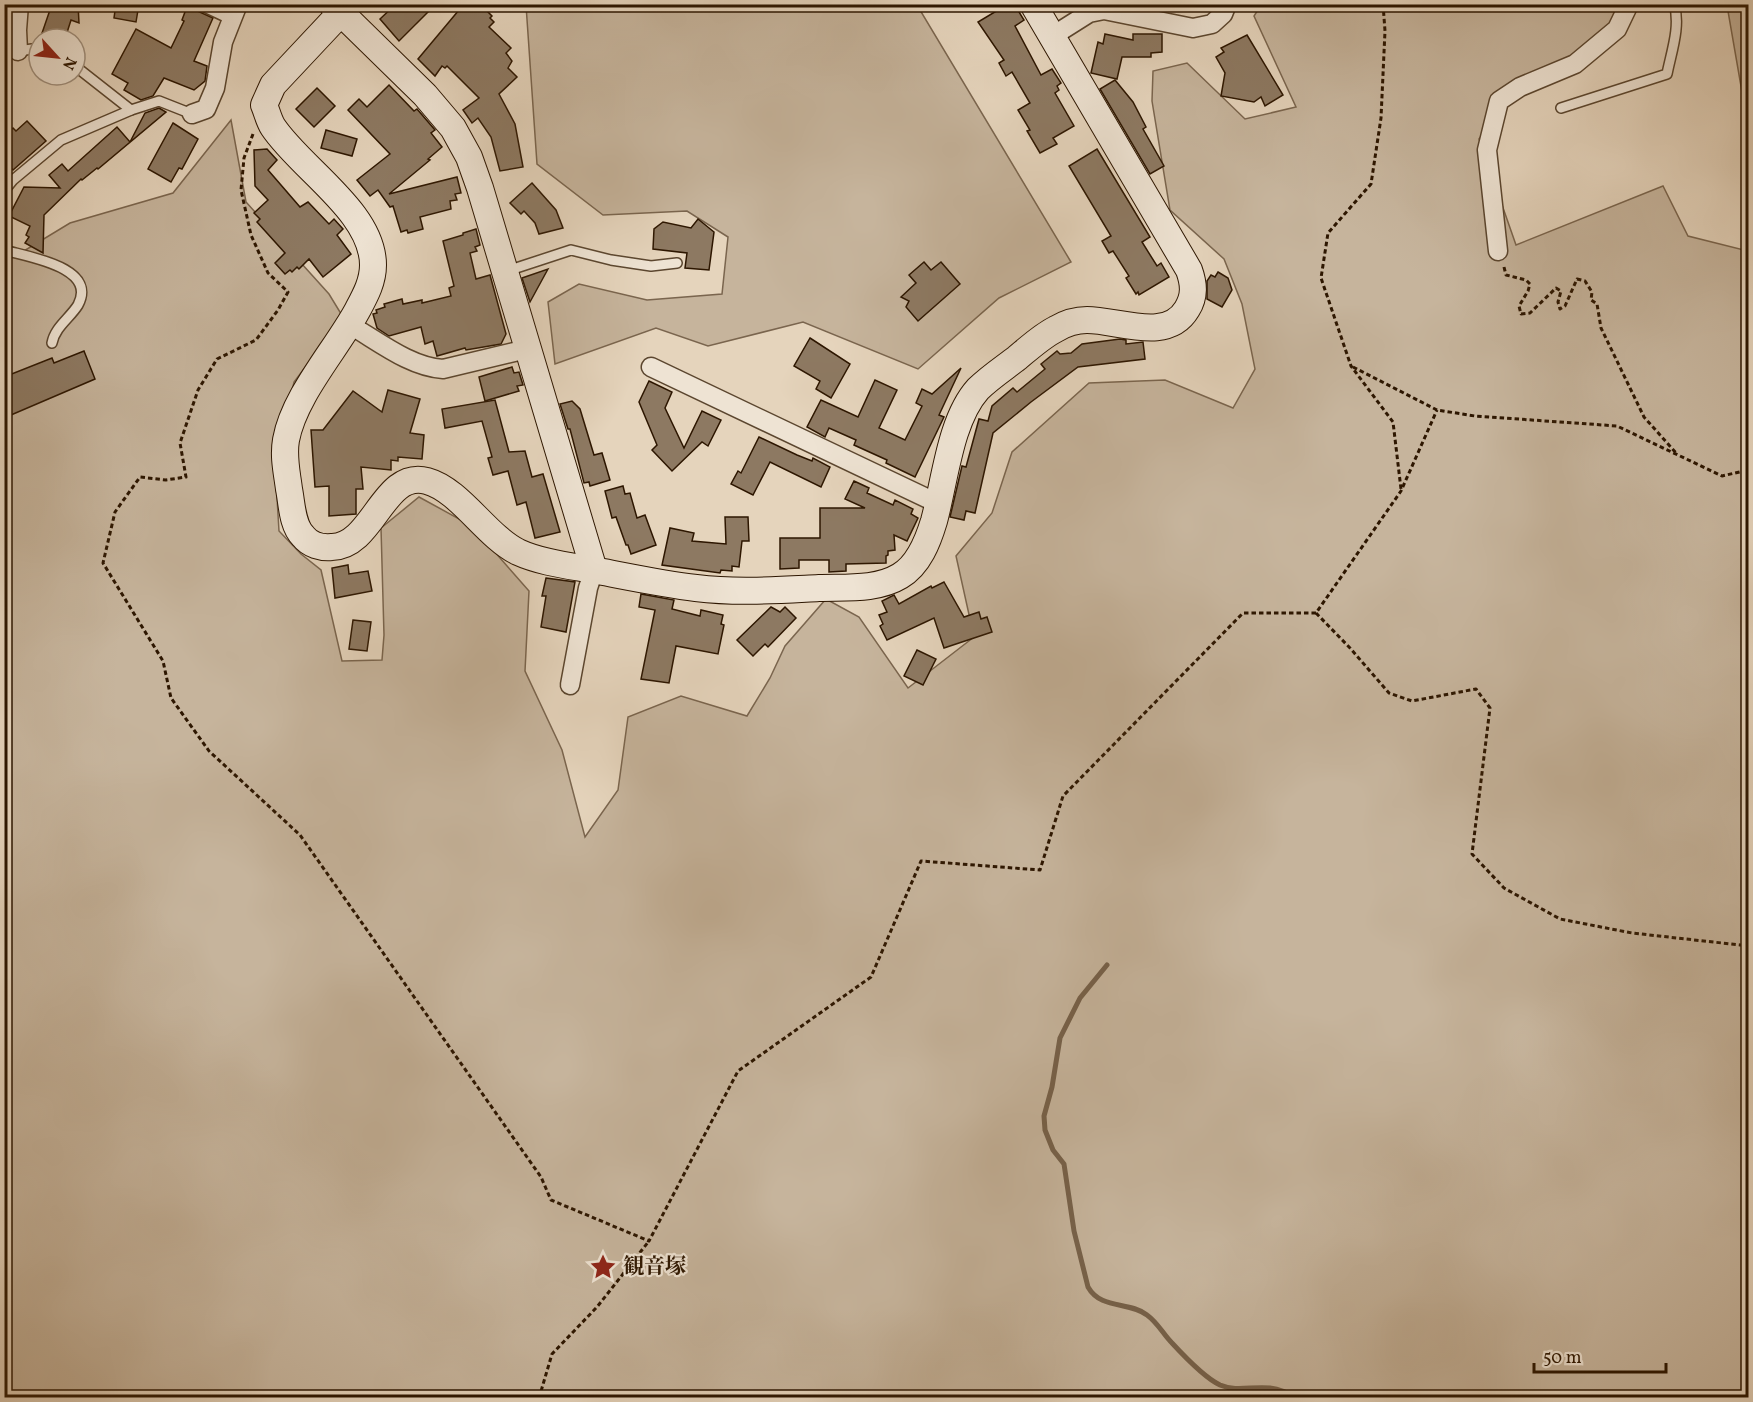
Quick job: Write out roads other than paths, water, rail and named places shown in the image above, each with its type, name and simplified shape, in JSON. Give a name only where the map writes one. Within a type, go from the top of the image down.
[{"type":"street","points":[[18,51],[19,4]]},
{"type":"street","points":[[570,685],[588,588],[594,570],[473,167],[453,128],[425,95],[341,7],[273,86],[264,105],[272,126],[359,221],[370,242],[373,265],[369,290],[350,325],[299,403],[285,442],[285,463],[296,528],[305,540],[321,548],[340,547],[358,536],[399,486],[412,480],[428,481],[448,492],[505,544],[522,554],[594,570],[695,588],[743,591],[873,586],[901,576],[917,560],[929,539],[957,425],[966,406],[979,389],[1049,332],[1066,323],[1084,320],[1150,328],[1168,326],[1183,316],[1192,301],[1193,284],[1189,270],[1033,4]]},
{"type":"street","points":[[1051,37],[1089,13],[1104,10],[1193,28],[1212,24],[1223,14],[1227,4]]},
{"type":"street","points":[[1498,251],[1487,150],[1499,101],[1520,87],[1575,64],[1617,29],[1629,4]]},
{"type":"street","points":[[192,114],[206,109],[216,88],[223,42],[235,12]]},
{"type":"street","points":[[350,325],[413,362],[429,368],[443,369],[527,349]]},
{"type":"street","points":[[651,367],[939,504]]},
{"type":"lane","points":[[198,4],[235,12]]},
{"type":"lane","points":[[1561,108],[1667,74],[1677,23],[1674,4]]},
{"type":"lane","points":[[18,51],[27,50]]},
{"type":"lane","points":[[87,75],[131,110]]},
{"type":"lane","points":[[4,191],[13,180],[61,140],[131,110],[159,101],[192,114]]},
{"type":"lane","points":[[4,250],[68,270],[79,279],[82,291],[78,304],[54,335],[52,343]]},
{"type":"lane","points":[[504,272],[571,250],[611,260],[651,266],[677,263]]},
{"type":"waterway","points":[[1107,965],[1080,998],[1060,1038],[1052,1087],[1044,1116],[1045,1130],[1053,1150],[1064,1164],[1074,1231],[1088,1287],[1100,1299],[1147,1315],[1189,1360],[1220,1385],[1232,1388],[1274,1389],[1296,1398]]},
{"type":"place","name":"観音塚","points":[[603,1267]]}]
